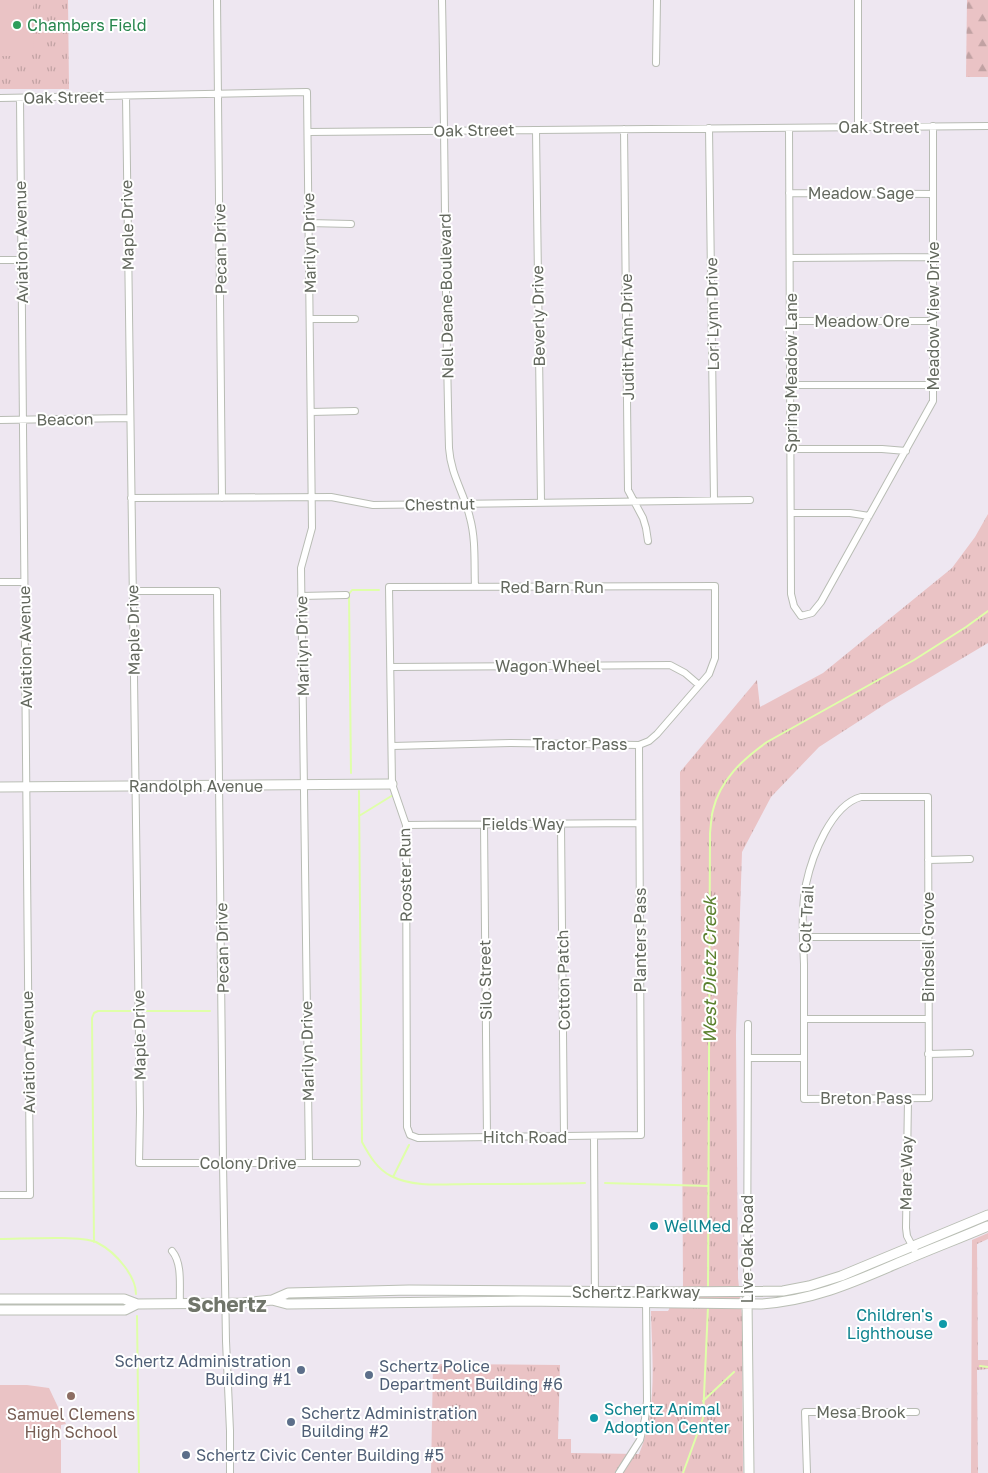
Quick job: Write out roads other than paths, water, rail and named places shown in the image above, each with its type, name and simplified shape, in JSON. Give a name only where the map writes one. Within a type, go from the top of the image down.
[{"type":"main road","name":"Randolph Avenue","points":[[0,787],[392,784]]},
{"type":"main road","name":"Schertz Parkway","points":[[0,1299],[124,1299],[137,1304],[226,1304],[272,1300],[288,1293],[309,1292],[409,1290],[783,1291],[809,1286],[841,1276],[988,1214]]},
{"type":"main road","name":"Schertz Parkway","points":[[272,1300],[287,1304],[409,1301],[747,1304],[785,1302],[812,1297],[844,1286],[988,1226]]},
{"type":"main road","points":[[409,1290],[409,1301]]},
{"type":"main road","points":[[453,1290],[453,1301]]},
{"type":"main road","points":[[522,1290],[522,1301]]},
{"type":"main road","points":[[557,1291],[557,1301]]},
{"type":"main road","points":[[308,1304],[309,1292]]},
{"type":"main road","points":[[341,1303],[342,1292]]},
{"type":"main road","name":"Live Oak Road","points":[[747,1292],[749,1473]]},
{"type":"main road","name":"Schertz Parkway","points":[[0,1310],[125,1310],[137,1304]]},
{"type":"street","name":"Pecan Drive","points":[[217,0],[222,498]]},
{"type":"street","name":"Nell Deane Boulevard","points":[[442,0],[449,448],[450,464],[470,517],[474,537],[475,587]]},
{"type":"street","points":[[656,0],[656,63]]},
{"type":"street","points":[[858,0],[858,127]]},
{"type":"street","name":"Oak Street","points":[[0,98],[307,92],[308,132],[988,126]]},
{"type":"street","name":"Maple Drive","points":[[126,96],[127,301],[140,1112],[139,1164]]},
{"type":"street","name":"Aviation Avenue","points":[[0,1195],[30,1195],[20,98]]},
{"type":"street","name":"Meadow View Drive","points":[[802,616],[812,613],[821,602],[930,408],[932,401],[933,126]]},
{"type":"street","name":"Lori Lynn Drive","points":[[709,128],[714,500]]},
{"type":"street","name":"Spring Meadow Lane","points":[[789,128],[791,594],[794,606],[802,616]]},
{"type":"street","name":"Judith Ann Drive","points":[[624,129],[628,490],[643,518],[648,540]]},
{"type":"street","name":"Beverly Drive","points":[[536,130],[541,502]]},
{"type":"street","name":"Marilyn Drive","points":[[308,132],[312,528],[301,568],[301,596],[309,1163]]},
{"type":"street","name":"Meadow Sage","points":[[789,193],[933,194]]},
{"type":"street","points":[[309,223],[351,224]]},
{"type":"street","points":[[790,258],[932,257]]},
{"type":"street","points":[[0,260],[21,260]]},
{"type":"street","points":[[311,319],[355,319]]},
{"type":"street","name":"Meadow Ore","points":[[791,321],[932,321]]},
{"type":"street","points":[[791,385],[933,384]]},
{"type":"street","points":[[312,412],[355,411]]},
{"type":"street","name":"Beacon","points":[[0,420],[130,418]]},
{"type":"street","points":[[791,449],[906,451]]},
{"type":"street","name":"Chestnut","points":[[131,498],[338,497],[357,503],[373,505],[750,500]]},
{"type":"street","points":[[792,513],[850,513],[869,516]]},
{"type":"street","points":[[0,582],[24,582]]},
{"type":"street","name":"Red Barn Run","points":[[389,587],[715,586]]},
{"type":"street","name":"Tractor Pass","points":[[392,746],[639,744],[649,741],[709,674],[715,658],[715,586]]},
{"type":"street","name":"Rooster Run","points":[[389,587],[392,784],[406,825],[407,1127],[410,1135]]},
{"type":"street","name":"Pecan Drive","points":[[132,591],[217,591],[223,1163],[230,1473]]},
{"type":"street","points":[[301,596],[346,595]]},
{"type":"street","name":"Wagon Wheel","points":[[391,666],[670,665],[685,673],[699,685]]},
{"type":"street","name":"Planters Pass","points":[[639,744],[641,1135]]},
{"type":"street","name":"Colt Trail","points":[[804,1099],[804,900],[811,867],[823,837],[842,808],[849,801],[861,797],[928,797]]},
{"type":"street","name":"Bindseil Grove","points":[[928,797],[928,1098]]},
{"type":"street","name":"Fields Way","points":[[406,825],[640,823]]},
{"type":"street","name":"Silo Street","points":[[484,824],[487,1137]]},
{"type":"street","name":"Cotton Patch","points":[[561,824],[564,1136]]},
{"type":"street","points":[[928,860],[970,859]]},
{"type":"street","points":[[804,937],[928,937]]},
{"type":"street","points":[[804,1019],[928,1019]]},
{"type":"street","name":"Live Oak Road","points":[[747,1292],[748,1024]]},
{"type":"street","points":[[928,1054],[970,1053]]},
{"type":"street","points":[[748,1058],[804,1058]]},
{"type":"street","name":"Breton Pass","points":[[804,1099],[928,1098]]},
{"type":"street","name":"Mare Way","points":[[908,1099],[906,1228],[911,1246]]},
{"type":"street","name":"Hitch Road","points":[[410,1135],[418,1138],[641,1135]]},
{"type":"street","points":[[594,1136],[595,1302]]},
{"type":"street","name":"Colony Drive","points":[[139,1164],[357,1163]]},
{"type":"street","points":[[911,1246],[917,1255]]},
{"type":"street","points":[[172,1251],[179,1265],[180,1304]]},
{"type":"street","points":[[619,1473],[640,1440],[645,1419],[647,1401],[646,1291]]},
{"type":"street","points":[[76,1299],[76,1310]]},
{"type":"street","points":[[124,1299],[125,1310]]},
{"type":"street","name":"Mesa Brook","points":[[807,1473],[805,1412],[916,1412]]},
{"type":"waterway","points":[[351,773],[349,594],[352,590],[379,590]]},
{"type":"waterway","name":"West Dietz Creek","points":[[708,1289],[710,833],[712,813],[716,799],[727,780],[741,763],[767,742],[914,660],[988,611]]},
{"type":"waterway","points":[[359,791],[362,1142],[382,1170],[400,1180],[420,1184],[585,1183]]},
{"type":"waterway","points":[[359,816],[393,795]]},
{"type":"waterway","points":[[94,1242],[92,1018],[94,1013],[98,1011],[133,1011]]},
{"type":"waterway","points":[[144,1011],[210,1011]]},
{"type":"waterway","points":[[393,1177],[409,1145]]},
{"type":"waterway","points":[[605,1183],[708,1186]]},
{"type":"waterway","points":[[0,1239],[64,1238],[96,1242],[122,1263],[133,1280],[136,1294]]},
{"type":"waterway","name":"West Dietz Creek","points":[[683,1473],[703,1418],[708,1307]]},
{"type":"waterway","points":[[137,1316],[139,1473]]},
{"type":"waterway","points":[[980,1366],[988,1367]]},
{"type":"waterway","points":[[703,1401],[734,1372]]},
{"type":"place","name":"Chambers Field","points":[[17,25]]},
{"type":"place","name":"WellMed","points":[[654,1226]]},
{"type":"place","name":"Children's Lighthouse","points":[[943,1324]]},
{"type":"place","name":"Schertz Administration Building #1","points":[[301,1370]]},
{"type":"place","name":"Schertz Police Department Building #6","points":[[369,1375]]},
{"type":"place","name":"Samuel Clemens High School","points":[[71,1396]]},
{"type":"place","name":"Schertz Animal Adoption Center","points":[[594,1418]]},
{"type":"place","name":"Schertz Administration Building #2","points":[[291,1422]]},
{"type":"place","name":"Schertz Civic Center Building #5","points":[[186,1455]]},
{"type":"district","name":"Schertz","points":[[227,1304]]}]
